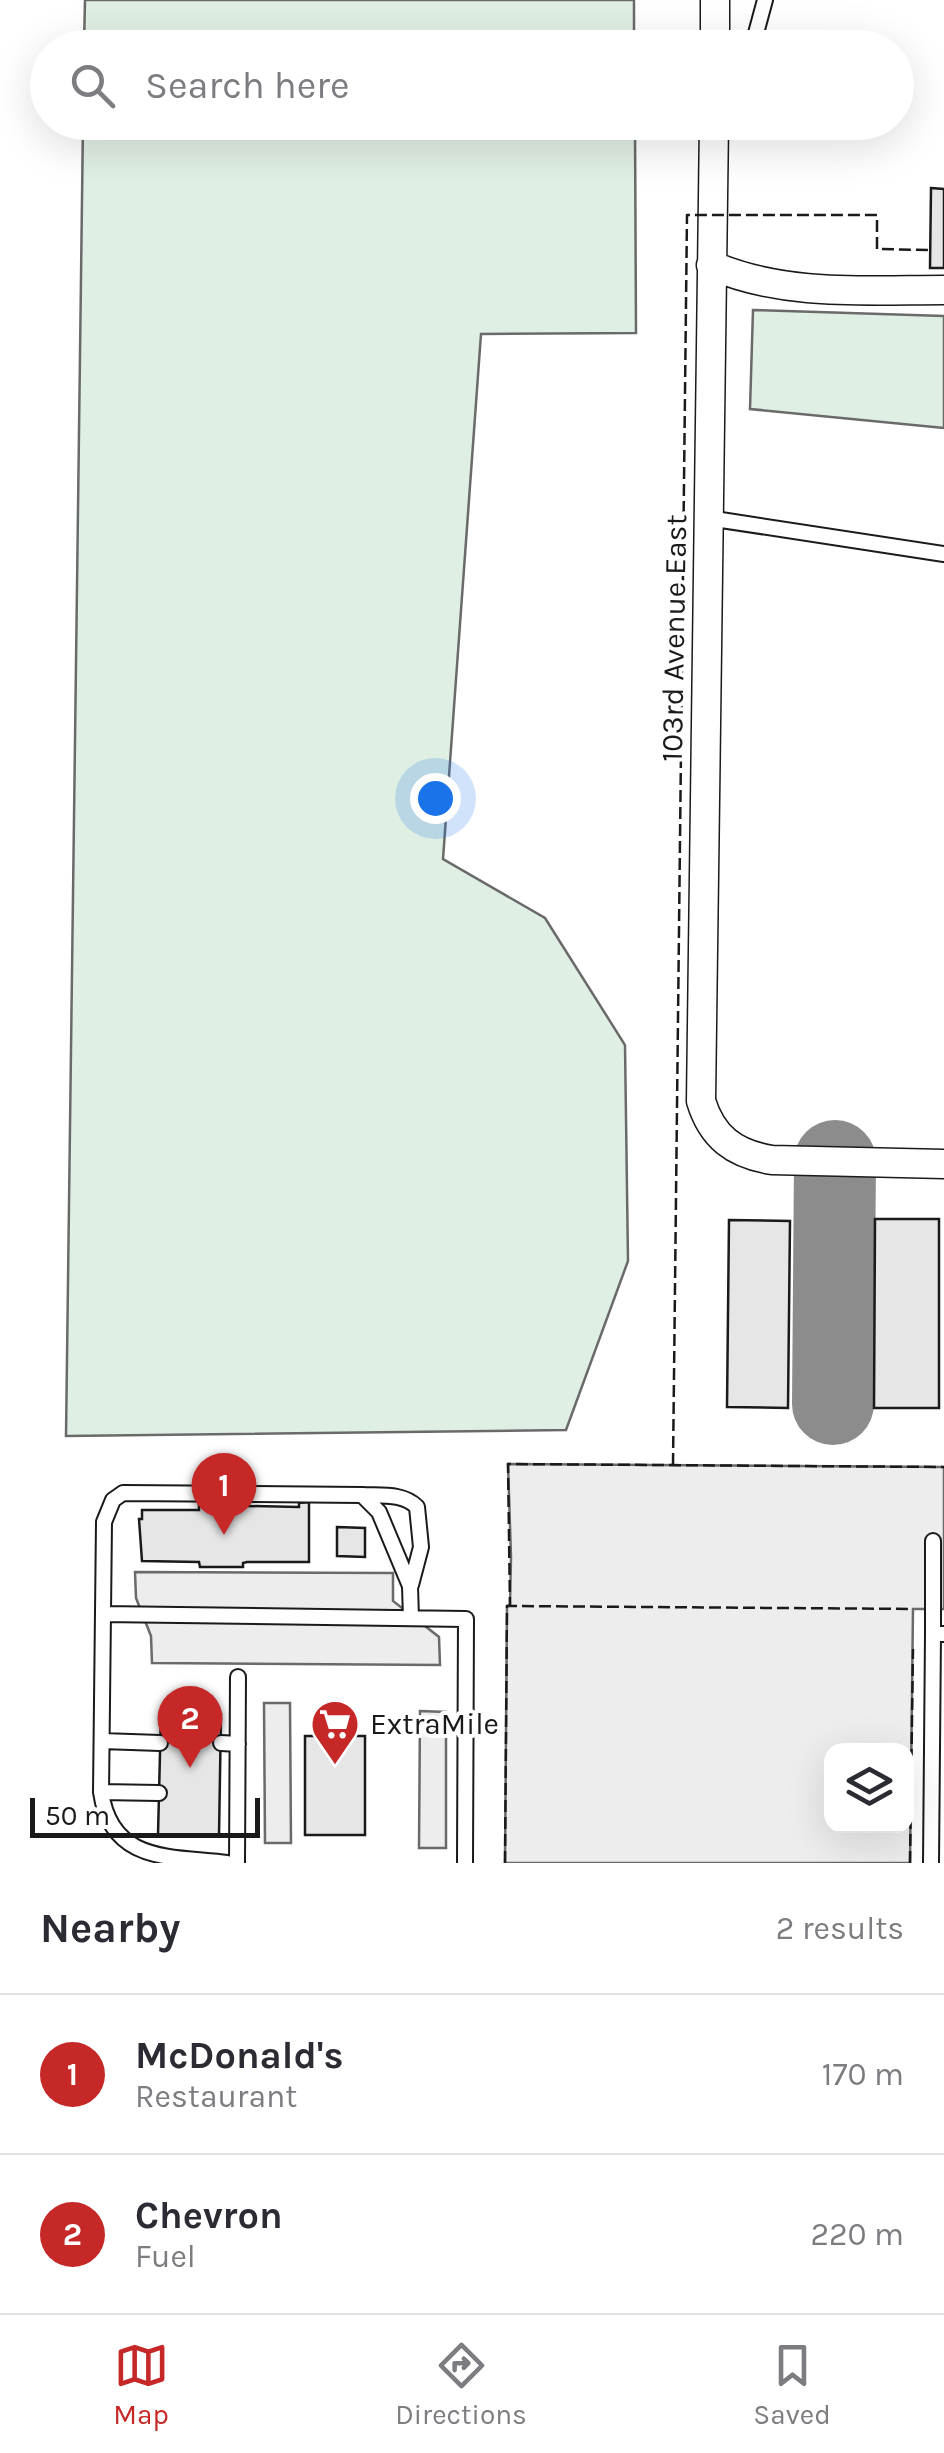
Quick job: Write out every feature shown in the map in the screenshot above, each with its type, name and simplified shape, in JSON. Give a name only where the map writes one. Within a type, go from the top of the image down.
[{"type":"street","points":[[715,0],[715,30]]},
{"type":"street","name":"103rd Avenue East","points":[[716,140],[701,1101],[716,1135],[750,1156],[772,1160],[944,1164]]},
{"type":"street","points":[[712,265],[742,278],[813,289],[944,290]]},
{"type":"lane","points":[[756,30],[764,0]]},
{"type":"lane","points":[[708,518],[944,554]]},
{"type":"lane","points":[[227,1863],[142,1852],[119,1837],[104,1815],[101,1792],[107,1510],[123,1493],[407,1498],[417,1507],[421,1547],[410,1586],[411,1618]]},
{"type":"lane","points":[[362,1496],[379,1512],[410,1586]]},
{"type":"lane","points":[[931,1863],[938,1634],[933,1541]]},
{"type":"lane","points":[[103,1614],[466,1619],[465,1863]]},
{"type":"lane","points":[[237,1863],[238,1677]]},
{"type":"lane","points":[[102,1742],[160,1742]]},
{"type":"lane","points":[[221,1743],[238,1744]]},
{"type":"lane","points":[[101,1792],[159,1793]]},
{"type":"lane","points":[[220,1794],[238,1794]]},
{"type":"green space","points":[[85,0],[634,0],[634,30],[84,30]]},
{"type":"green space","points":[[83,140],[635,140],[636,333],[481,334],[443,859],[545,918],[625,1045],[628,1261],[566,1430],[66,1436]]},
{"type":"green space","points":[[753,310],[944,316],[944,428],[750,409]]},
{"type":"shaded area","points":[[508,1464],[944,1467],[944,1609],[913,1609],[911,1743],[824,1743],[824,1833],[910,1833],[910,1863],[505,1863],[510,1605]]},
{"type":"shaded area","points":[[135,1572],[393,1573],[393,1601],[439,1637],[440,1665],[152,1663],[151,1636],[136,1598]]},
{"type":"shaded area","points":[[264,1703],[290,1703],[291,1843],[265,1843]]},
{"type":"shaded area","points":[[420,1711],[446,1712],[446,1848],[419,1848]]},
{"type":"building","points":[[931,188],[944,189],[944,268],[930,268]]},
{"type":"building","points":[[875,1219],[939,1219],[939,1408],[874,1408]]},
{"type":"building","points":[[729,1220],[790,1221],[788,1408],[727,1407]]},
{"type":"building","points":[[199,1502],[299,1507],[299,1503],[309,1502],[309,1562],[200,1567],[199,1562],[142,1561],[142,1510],[199,1510]]},
{"type":"building","points":[[337,1527],[365,1528],[365,1557],[337,1556]]},
{"type":"building","points":[[161,1713],[221,1714],[219,1836],[158,1835]]},
{"type":"building","name":"ExtraMile","points":[[305,1736],[365,1736],[365,1835],[305,1835]]},
{"type":"taxiway","points":[[833,1404],[835,1161]]},
{"type":"fence","points":[[673,1465],[687,215],[877,215],[877,249],[930,250]]},
{"type":"fence","points":[[507,1606],[508,1464],[944,1467]]},
{"type":"fence","points":[[505,1863],[507,1606],[913,1609]]},
{"type":"fence","points":[[910,1863],[913,1649]]},
{"type":"place","name":"McDonald's","points":[[224,1535]]},
{"type":"place","name":"ExtraMile","points":[[335,1766]]},
{"type":"place","name":"Chevron","points":[[190,1768]]}]
